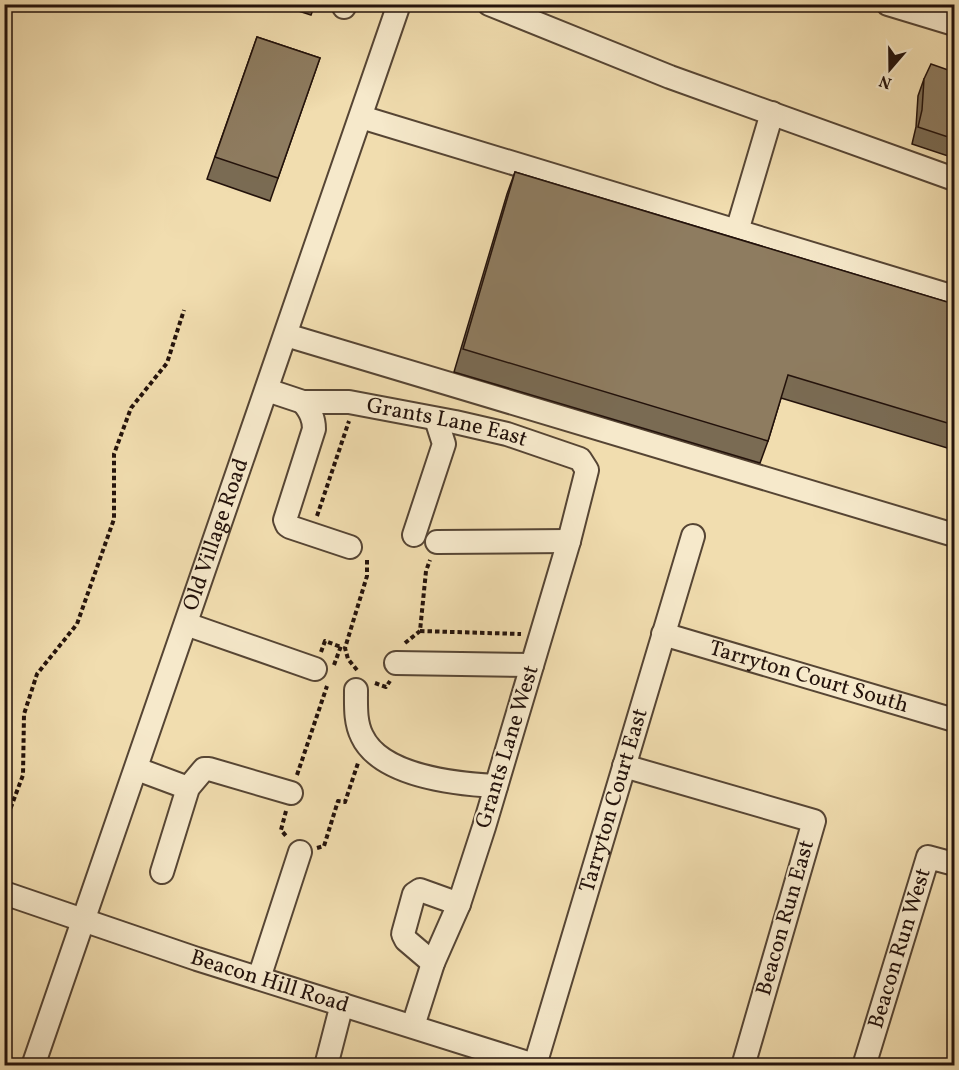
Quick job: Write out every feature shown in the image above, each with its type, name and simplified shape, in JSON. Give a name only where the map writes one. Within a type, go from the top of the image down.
[{"type":"street","name":"Old Village Road","points":[[33,1065],[399,4]]},
{"type":"street","points":[[489,4],[670,77],[954,179]]},
{"type":"street","points":[[888,4],[954,24]]},
{"type":"street","points":[[737,231],[772,113]]},
{"type":"street","points":[[361,117],[954,297]]},
{"type":"street","points":[[286,335],[954,535]]},
{"type":"street","name":"Grants Lane East","points":[[267,390],[303,402],[355,403],[507,434],[580,459],[585,464]]},
{"type":"street","points":[[303,402],[311,413],[314,429],[285,520],[290,527],[359,551]]},
{"type":"street","points":[[414,535],[444,444],[436,418]]},
{"type":"street","name":"Grants Lane West","points":[[413,1026],[433,963],[459,904],[496,786],[569,541],[587,475],[585,464]]},
{"type":"street","name":"Tarryton Court East","points":[[536,1065],[693,536]]},
{"type":"street","points":[[437,542],[569,541]]},
{"type":"street","points":[[186,624],[326,673]]},
{"type":"street","name":"Tarryton Court South","points":[[663,634],[954,720]]},
{"type":"street","points":[[396,663],[532,665]]},
{"type":"street","points":[[362,681],[358,726],[365,743],[378,756],[430,778],[448,782],[496,786]]},
{"type":"street","name":"Beacon Run East","points":[[624,766],[814,821],[743,1065]]},
{"type":"street","points":[[136,769],[188,788]]},
{"type":"street","points":[[162,872],[188,788],[204,769],[291,793]]},
{"type":"street","points":[[260,978],[300,852]]},
{"type":"street","name":"Beacon Run West","points":[[864,1065],[928,857],[954,864]]},
{"type":"street","points":[[433,963],[406,940],[403,934],[414,894],[420,890],[427,891],[459,904]]},
{"type":"street","name":"Beacon Hill Road","points":[[4,893],[260,978],[536,1065]]},
{"type":"street","points":[[326,1065],[342,1004]]},
{"type":"path","points":[[8,815],[23,776],[24,714],[37,674],[77,624],[114,519],[114,454],[131,408],[167,363],[184,310]]},
{"type":"path","points":[[315,522],[355,403]]},
{"type":"path","points":[[420,631],[426,571],[437,542]]},
{"type":"path","points":[[359,551],[367,576],[345,648],[348,659],[362,681],[386,687],[396,673],[396,651],[420,631],[541,635]]},
{"type":"path","points":[[340,646],[326,673],[281,830],[300,852],[324,846],[338,801],[345,802],[365,743]]},
{"type":"building","points":[[257,37],[320,58],[278,178],[215,157]]},
{"type":"building","points":[[931,64],[954,72],[954,139],[918,127],[922,110],[924,79]]},
{"type":"building","points":[[515,172],[954,304],[954,425],[788,375],[768,441],[463,349]]}]
